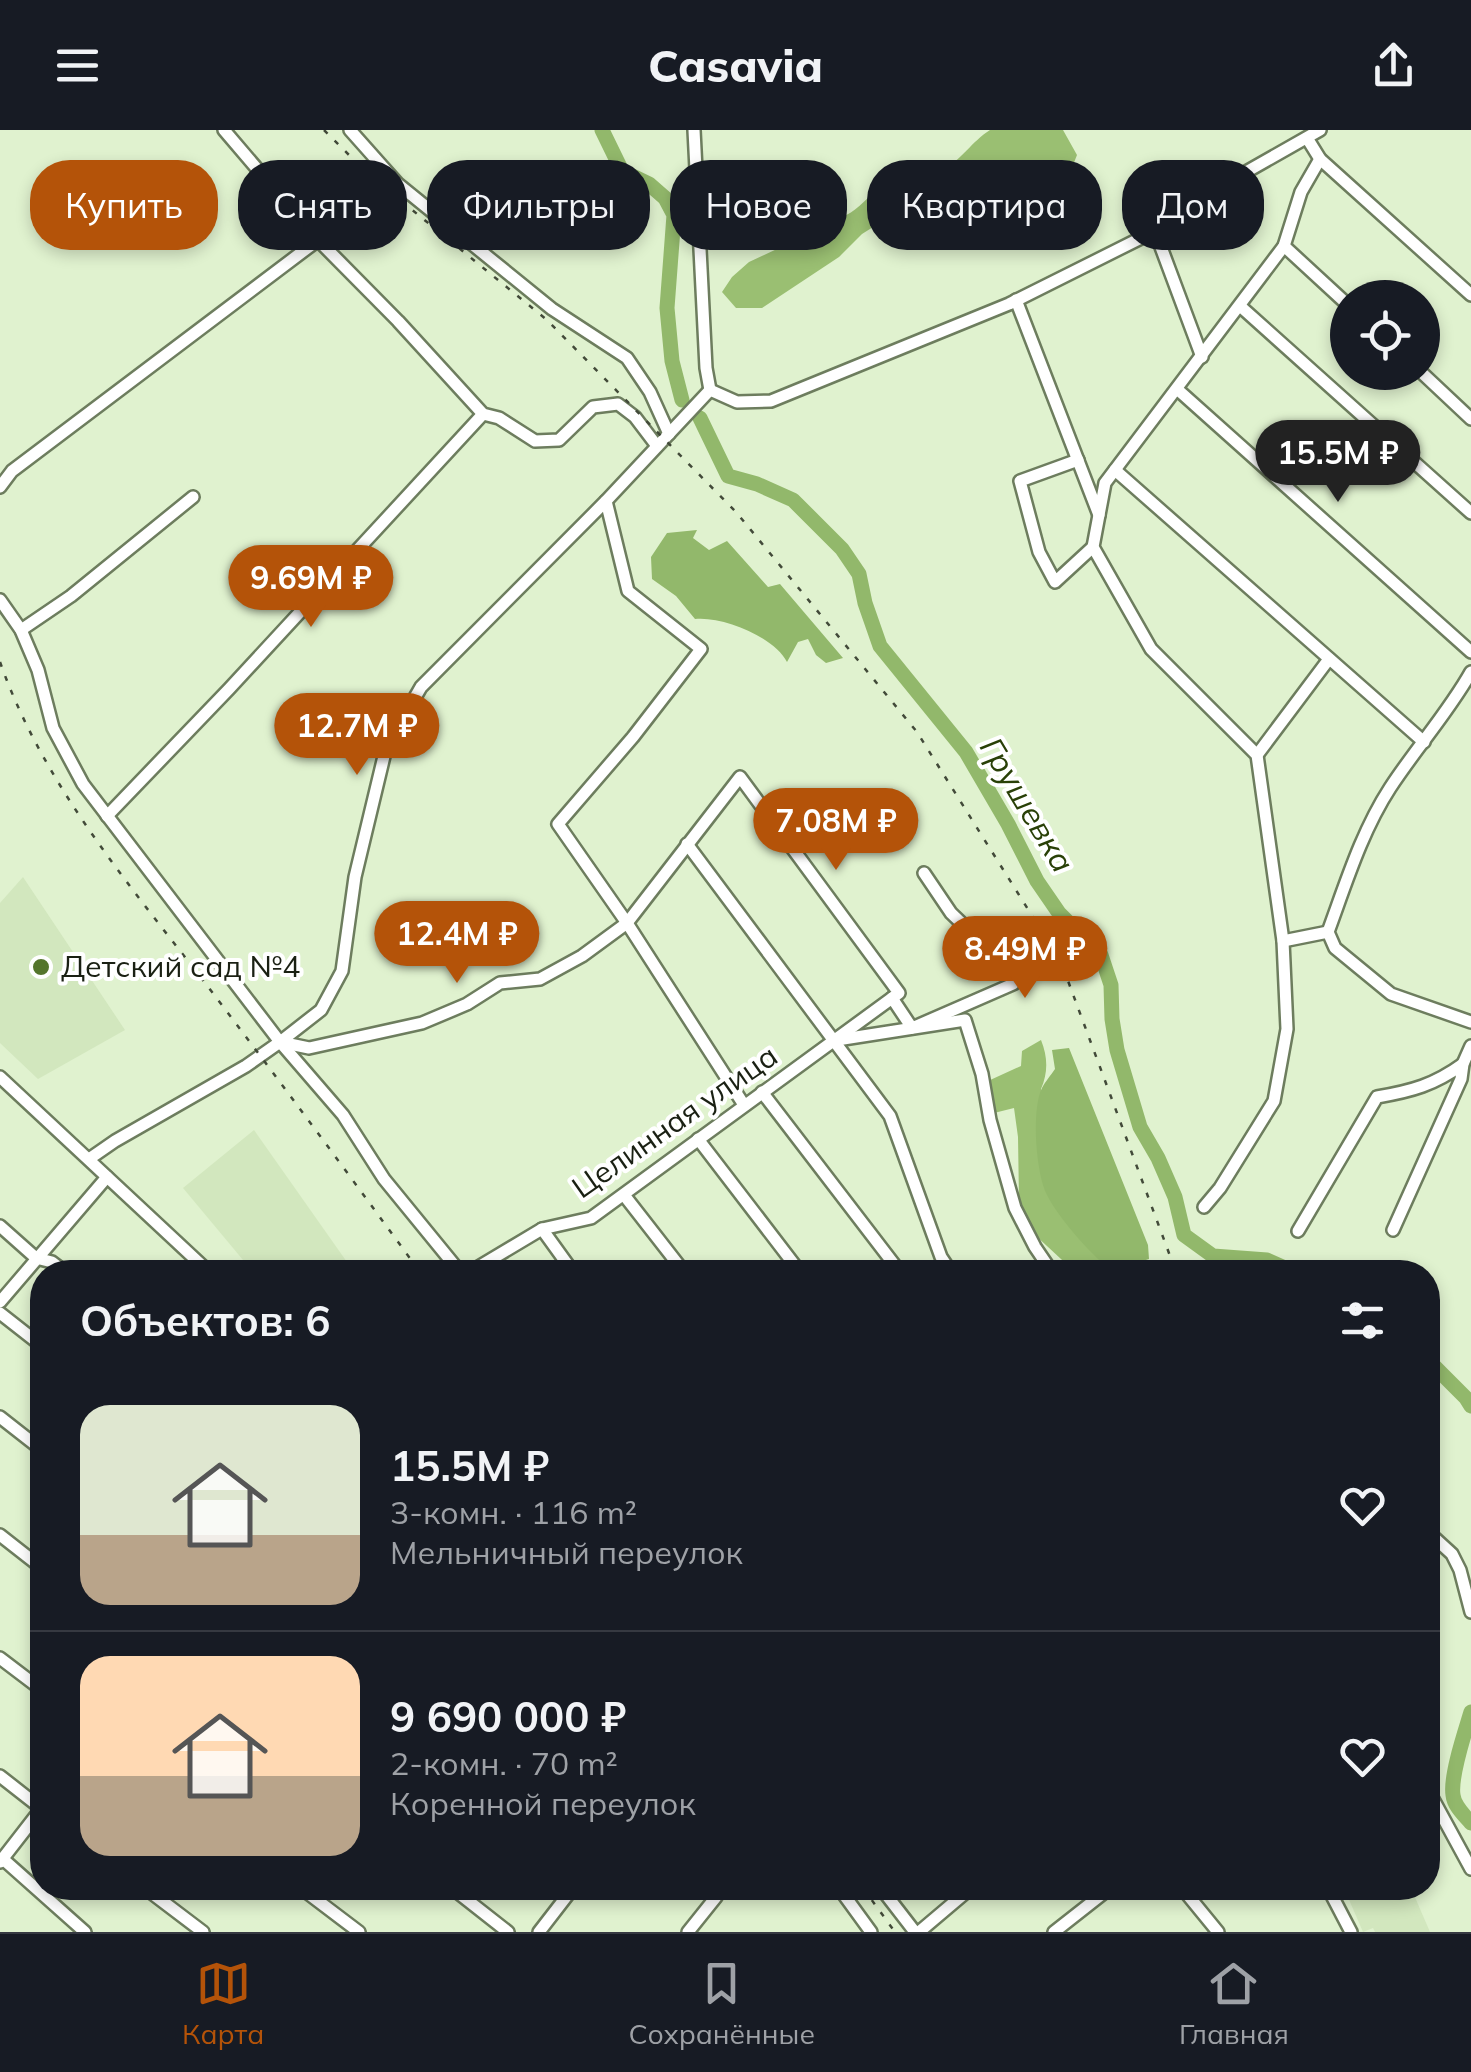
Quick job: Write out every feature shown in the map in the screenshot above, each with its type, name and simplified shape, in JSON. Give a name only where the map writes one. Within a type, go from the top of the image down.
[{"type":"street","points":[[224,130],[250,160]]},
{"type":"street","points":[[350,130],[398,184],[552,308],[628,358],[650,392],[669,434]]},
{"type":"street","points":[[694,130],[710,390]]},
{"type":"street","points":[[1264,162],[1320,130]]},
{"type":"street","points":[[1307,138],[1320,159],[1471,295]]},
{"type":"street","points":[[1078,460],[1020,481],[1039,552],[1056,582],[1093,547],[1105,483],[1284,246],[1301,192],[1320,159]]},
{"type":"street","points":[[1284,246],[1330,288]]},
{"type":"street","points":[[710,390],[737,402],[771,401],[1016,300],[1122,248]]},
{"type":"street","points":[[0,487],[12,471],[305,250]]},
{"type":"street","points":[[328,250],[483,414],[499,418],[536,441],[559,440],[593,407],[618,404],[635,417],[657,446]]},
{"type":"street","points":[[1162,250],[1202,356]]},
{"type":"street","points":[[1016,300],[1099,516]]},
{"type":"street","points":[[1240,306],[1471,513]]},
{"type":"street","points":[[1178,389],[1471,652]]},
{"type":"street","points":[[89,1159],[246,1066],[320,1010],[342,971],[355,877],[386,748],[422,687],[710,390]]},
{"type":"street","points":[[1440,390],[1471,419]]},
{"type":"street","points":[[107,816],[483,414]]},
{"type":"street","points":[[1115,470],[1424,742]]},
{"type":"street","points":[[21,630],[71,596],[192,497]]},
{"type":"street","points":[[606,501],[628,591],[701,649],[633,737],[558,824],[744,1105]]},
{"type":"street","points":[[1093,547],[1151,650],[1257,755],[1283,941],[1287,1029],[1274,1101],[1220,1188],[1204,1206]]},
{"type":"street","points":[[0,600],[21,630],[38,670],[54,728],[83,784],[450,1260]]},
{"type":"street","points":[[1257,755],[1330,658]]},
{"type":"street","points":[[1471,672],[1388,790],[1357,852],[1328,932],[1334,948],[1391,994],[1471,1022]]},
{"type":"street","points":[[280,1042],[309,1048],[422,1023],[466,1004],[500,983],[540,979],[582,956],[627,923],[740,777],[895,996],[912,1028]]},
{"type":"street","points":[[687,844],[890,1116],[944,1260]]},
{"type":"street","points":[[912,1028],[1013,984],[1010,961],[951,913],[924,873]]},
{"type":"street","points":[[1283,941],[1328,932]]},
{"type":"street","name":"Целинная улица","points":[[490,1260],[542,1229],[591,1218],[895,996]]},
{"type":"street","points":[[833,1040],[964,1020],[982,1074],[990,1120],[1015,1208],[1044,1260]]},
{"type":"street","points":[[1393,1230],[1461,1079],[1471,1046]]},
{"type":"street","points":[[1298,1231],[1377,1097],[1440,1080],[1463,1064]]},
{"type":"street","points":[[0,1077],[196,1260]]},
{"type":"street","points":[[762,1092],[891,1260]]},
{"type":"street","points":[[698,1139],[791,1260]]},
{"type":"street","points":[[36,1258],[107,1177]]},
{"type":"street","points":[[624,1195],[675,1260]]},
{"type":"street","points":[[0,1226],[36,1258],[44,1260]]},
{"type":"street","points":[[542,1229],[565,1260]]},
{"type":"street","points":[[0,1302],[30,1265]]},
{"type":"street","points":[[0,1314],[30,1337]]},
{"type":"street","points":[[0,1417],[30,1441]]},
{"type":"street","points":[[0,1535],[30,1559]]},
{"type":"street","points":[[1440,1543],[1452,1554],[1466,1587],[1471,1612]]},
{"type":"street","points":[[0,1658],[30,1681]]},
{"type":"street","points":[[0,1776],[30,1800]]},
{"type":"street","points":[[1440,1812],[1471,1869]]},
{"type":"street","points":[[30,1824],[1,1861],[30,1886]]},
{"type":"street","points":[[47,1900],[85,1932]]},
{"type":"street","points":[[161,1900],[203,1932]]},
{"type":"street","points":[[317,1900],[359,1932]]},
{"type":"street","points":[[467,1900],[508,1932]]},
{"type":"street","points":[[539,1932],[564,1900]]},
{"type":"street","points":[[688,1932],[714,1900]]},
{"type":"street","points":[[848,1900],[871,1932]]},
{"type":"street","points":[[891,1900],[917,1932],[956,1900]]},
{"type":"street","points":[[1054,1932],[1095,1900]]},
{"type":"street","points":[[1192,1900],[1218,1932]]},
{"type":"street","points":[[1334,1900],[1351,1932]]},
{"type":"shaded area","points":[[990,130],[1063,130],[1077,155],[1075,160],[957,160]]},
{"type":"shaded area","points":[[867,199],[867,231],[847,249],[847,214]]},
{"type":"shaded area","points":[[775,250],[846,250],[762,308],[736,308],[722,292],[749,262]]},
{"type":"shaded area","points":[[697,530],[693,538],[709,550],[727,541],[768,587],[780,584],[843,658],[826,663],[816,655],[808,639],[798,642],[787,662],[771,644],[747,630],[719,621],[695,619],[676,596],[652,579],[651,557],[667,533]]},
{"type":"shaded area","name":"Детский сад №4","points":[[23,877],[125,1030],[38,1079],[0,1043],[0,903]]},
{"type":"shaded area","points":[[1041,1040],[1046,1065],[1041,1089],[1104,1260],[1062,1260],[1034,1234],[1019,1201],[1014,1108],[994,1113],[988,1081],[1021,1066],[1022,1051]]},
{"type":"shaded area","points":[[1069,1048],[1148,1245],[1149,1259],[1100,1260],[1066,1223],[1043,1185],[1036,1142],[1037,1111],[1043,1086],[1055,1069],[1052,1050]]},
{"type":"shaded area","points":[[254,1130],[346,1260],[243,1260],[183,1188]]},
{"type":"shaded area","points":[[1349,1900],[1416,1900],[1430,1932],[1375,1932],[1373,1928],[1363,1932]]},
{"type":"waterway","name":"Грушевка","points":[[602,130],[622,171],[649,184],[665,198],[674,215],[667,308],[672,361],[682,400]]},
{"type":"waterway","name":"Грушевка","points":[[700,418],[728,476],[793,500],[842,549],[859,574],[880,646],[966,752],[1037,881],[1059,913],[1101,955],[1111,985],[1117,1050],[1140,1127],[1175,1197],[1184,1235],[1213,1256],[1267,1260]]},
{"type":"waterway","name":"Грушевка","points":[[1440,1372],[1471,1406]]},
{"type":"waterway","name":"Грушевка","points":[[1471,1712],[1453,1787],[1455,1803],[1471,1823]]},
{"type":"railway","points":[[324,130],[367,173],[547,320],[736,512],[917,732],[1061,962],[1172,1260]]},
{"type":"railway","points":[[0,662],[41,752],[93,835],[411,1260]]},
{"type":"railway","points":[[872,1900],[895,1932]]},
{"type":"place","name":"Детский сад №4","points":[[41,967]]}]
